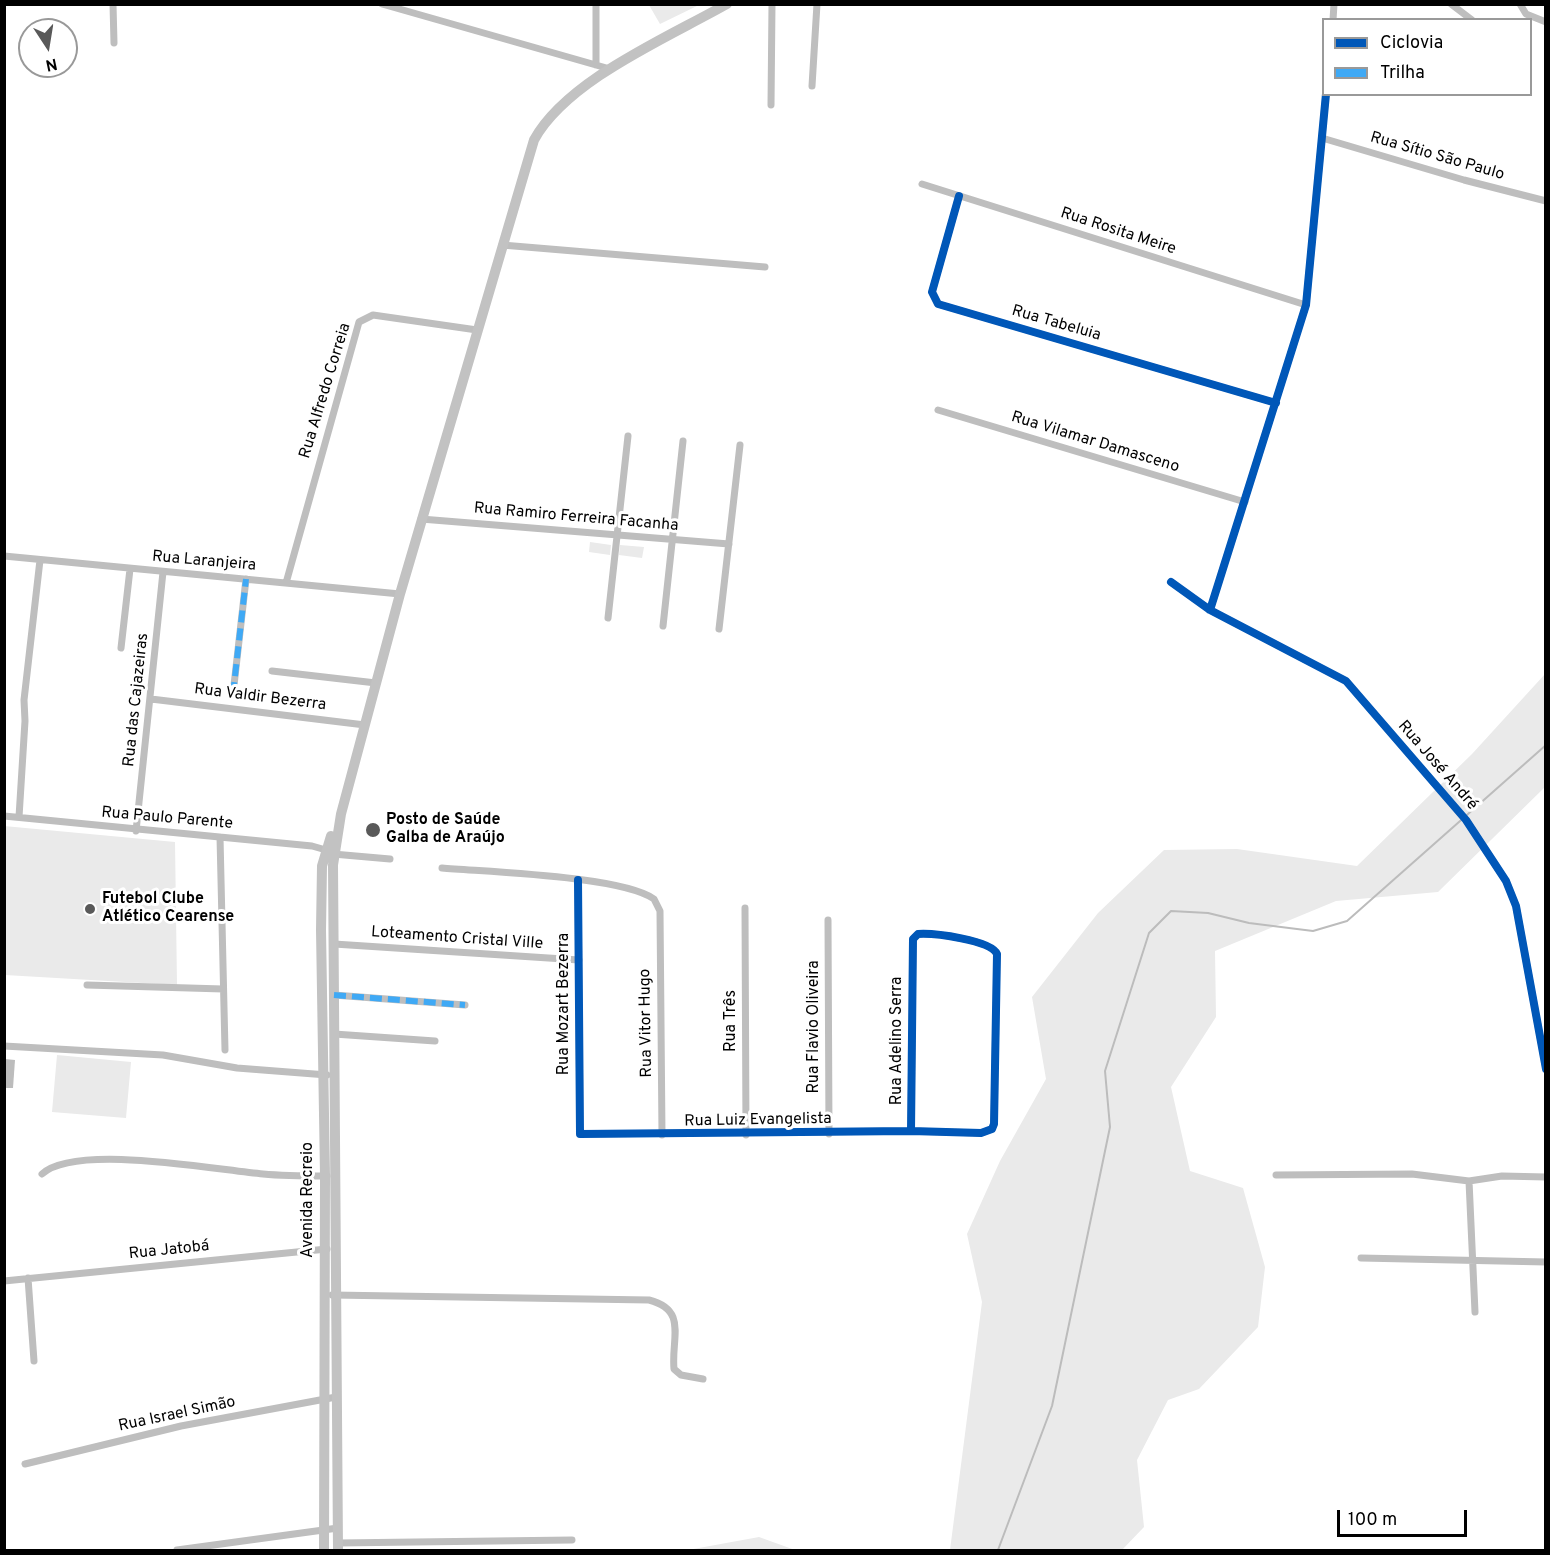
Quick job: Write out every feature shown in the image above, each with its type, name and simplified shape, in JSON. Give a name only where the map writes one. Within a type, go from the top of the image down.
[{"type":"main road","points":[[329,852],[421,519],[531,145],[551,114],[573,94],[611,69],[727,4]]},
{"type":"main road","name":"Avenida Recreio","points":[[329,852],[334,944],[334,1034],[329,1075]]},
{"type":"main road","name":"Avenida Recreio","points":[[324,1551],[337,1295],[321,930],[322,866],[329,852]]},
{"type":"main road","name":"Avenida Recreio","points":[[330,1176],[324,1250],[324,1296],[338,1546]]},
{"type":"street","points":[[113,4],[114,43]]},
{"type":"street","points":[[382,4],[611,69]]},
{"type":"street","points":[[596,4],[596,64]]},
{"type":"street","points":[[771,105],[772,4]]},
{"type":"street","points":[[812,86],[817,4]]},
{"type":"street","points":[[1451,4],[1469,18]]},
{"type":"street","points":[[1520,4],[1526,14],[1545,22]]},
{"type":"street","points":[[1210,610],[1306,305],[1326,96]]},
{"type":"street","name":"Rua Sítio São Paulo","points":[[1322,138],[1464,180],[1545,201]]},
{"type":"street","name":"Rua Rosita Meire","points":[[922,184],[1306,305]]},
{"type":"street","name":"Rua Tabeluia","points":[[959,196],[932,292],[938,304],[1276,403]]},
{"type":"street","points":[[502,245],[765,267]]},
{"type":"street","name":"Rua Alfredo Correia","points":[[286,583],[359,322],[373,315],[477,330]]},
{"type":"street","name":"Rua Vilamar Damasceno","points":[[938,410],[1245,502]]},
{"type":"street","points":[[608,618],[628,436]]},
{"type":"street","points":[[663,626],[684,441]]},
{"type":"street","points":[[719,629],[740,445]]},
{"type":"street","name":"Rua Ramiro Ferreira Facanha","points":[[421,519],[729,544]]},
{"type":"street","name":"Rua Laranjeira","points":[[4,556],[400,594]]},
{"type":"street","points":[[19,818],[25,721],[24,700],[40,560]]},
{"type":"street","points":[[121,648],[130,569]]},
{"type":"street","name":"Rua das Cajazeiras","points":[[136,831],[163,572]]},
{"type":"street","points":[[233,694],[246,579]]},
{"type":"street","name":"Rua José André","points":[[1172,582],[1210,610],[1346,681],[1471,827],[1506,881],[1516,906],[1545,1069]]},
{"type":"street","points":[[272,671],[376,683]]},
{"type":"street","name":"Rua Valdir Bezerra","points":[[151,699],[365,724]]},
{"type":"street","name":"Rua Paulo Parente","points":[[4,816],[136,831],[312,846],[329,852],[390,859]]},
{"type":"street","points":[[220,837],[225,1050]]},
{"type":"street","points":[[442,868],[578,880]]},
{"type":"street","name":"Rua Vitor Hugo","points":[[578,880],[649,895],[657,902],[660,911],[662,1135]]},
{"type":"street","name":"Rua Mozart Bezerra","points":[[578,880],[578,1128]]},
{"type":"street","name":"Rua Três","points":[[745,908],[746,1135]]},
{"type":"street","name":"Rua Flavio Oliveira","points":[[828,920],[829,1134]]},
{"type":"street","name":"Rua Luiz Evangelista","points":[[578,1128],[582,1135],[981,1133],[992,1129],[994,1124],[997,954],[991,946],[928,934],[914,936],[911,946]]},
{"type":"street","name":"Loteamento Cristal Ville","points":[[334,944],[579,960]]},
{"type":"street","name":"Rua Adelino Serra","points":[[909,1132],[911,946]]},
{"type":"street","points":[[87,985],[224,989]]},
{"type":"street","points":[[334,995],[465,1005]]},
{"type":"street","points":[[334,1034],[435,1041]]},
{"type":"street","points":[[4,1046],[163,1055],[237,1068],[329,1075]]},
{"type":"street","points":[[42,1174],[64,1163],[107,1160],[261,1174],[330,1176]]},
{"type":"street","points":[[1276,1175],[1412,1174],[1469,1181],[1502,1176],[1545,1177]]},
{"type":"street","points":[[1469,1181],[1474,1312]]},
{"type":"street","name":"Rua Jatobá","points":[[4,1281],[336,1248]]},
{"type":"street","points":[[1361,1258],[1545,1262]]},
{"type":"street","points":[[28,1278],[34,1361]]},
{"type":"street","points":[[324,1296],[648,1300],[660,1303],[673,1314],[675,1321],[674,1369],[681,1375],[703,1379]]},
{"type":"street","name":"Rua Israel Simão","points":[[25,1464],[181,1426],[331,1398]]},
{"type":"street","points":[[177,1551],[219,1549],[338,1528]]},
{"type":"street","points":[[338,1546],[572,1540]]},
{"type":"shaded area","points":[[649,5],[699,5],[660,24]]},
{"type":"shaded area","points":[[590,542],[611,545],[610,555],[589,552]]},
{"type":"shaded area","points":[[620,545],[644,547],[642,558],[619,555]]},
{"type":"shaded area","points":[[1545,674],[1545,787],[1438,892],[1336,901],[1215,951],[1216,1017],[1171,1087],[1190,1171],[1243,1188],[1265,1267],[1258,1327],[1199,1389],[1168,1400],[1137,1460],[1144,1527],[1122,1550],[950,1550],[982,1302],[967,1234],[1000,1161],[1046,1079],[1032,997],[1098,913],[1164,850],[1237,849],[1357,866],[1472,754]]},
{"type":"shaded area","name":"Futebol Clube Atlético Cearense","points":[[4,826],[175,842],[177,985],[5,975]]},
{"type":"shaded area","points":[[57,1055],[131,1062],[126,1118],[52,1112]]},
{"type":"shaded area","points":[[5,1059],[15,1060],[13,1088],[5,1088]]},
{"type":"shaded area","points":[[759,1537],[795,1550],[688,1550]]},
{"type":"waterway","points":[[998,1550],[1052,1406],[1110,1127],[1105,1071],[1149,933],[1171,911],[1208,913],[1249,923],[1313,931],[1347,921],[1546,745]]},
{"type":"marked path","points":[[233,694],[246,579]]},
{"type":"marked path","points":[[334,995],[465,1005]]},
{"type":"cycle path","points":[[1210,610],[1306,305],[1326,96]]},
{"type":"cycle path","points":[[959,196],[932,292],[938,304],[1276,403]]},
{"type":"cycle path","points":[[1171,582],[1210,610],[1346,681],[1466,820],[1506,881],[1516,906],[1546,1069]]},
{"type":"cycle path","points":[[578,880],[580,1134],[911,1131],[913,939],[918,934],[974,941],[993,949],[997,954],[994,1124],[992,1129],[981,1133],[911,1131]]},
{"type":"place","name":"Posto de Saúde Galba de Araújo","points":[[373,830]]},
{"type":"place","name":"Futebol Clube Atlético Cearense","points":[[90,909]]}]
